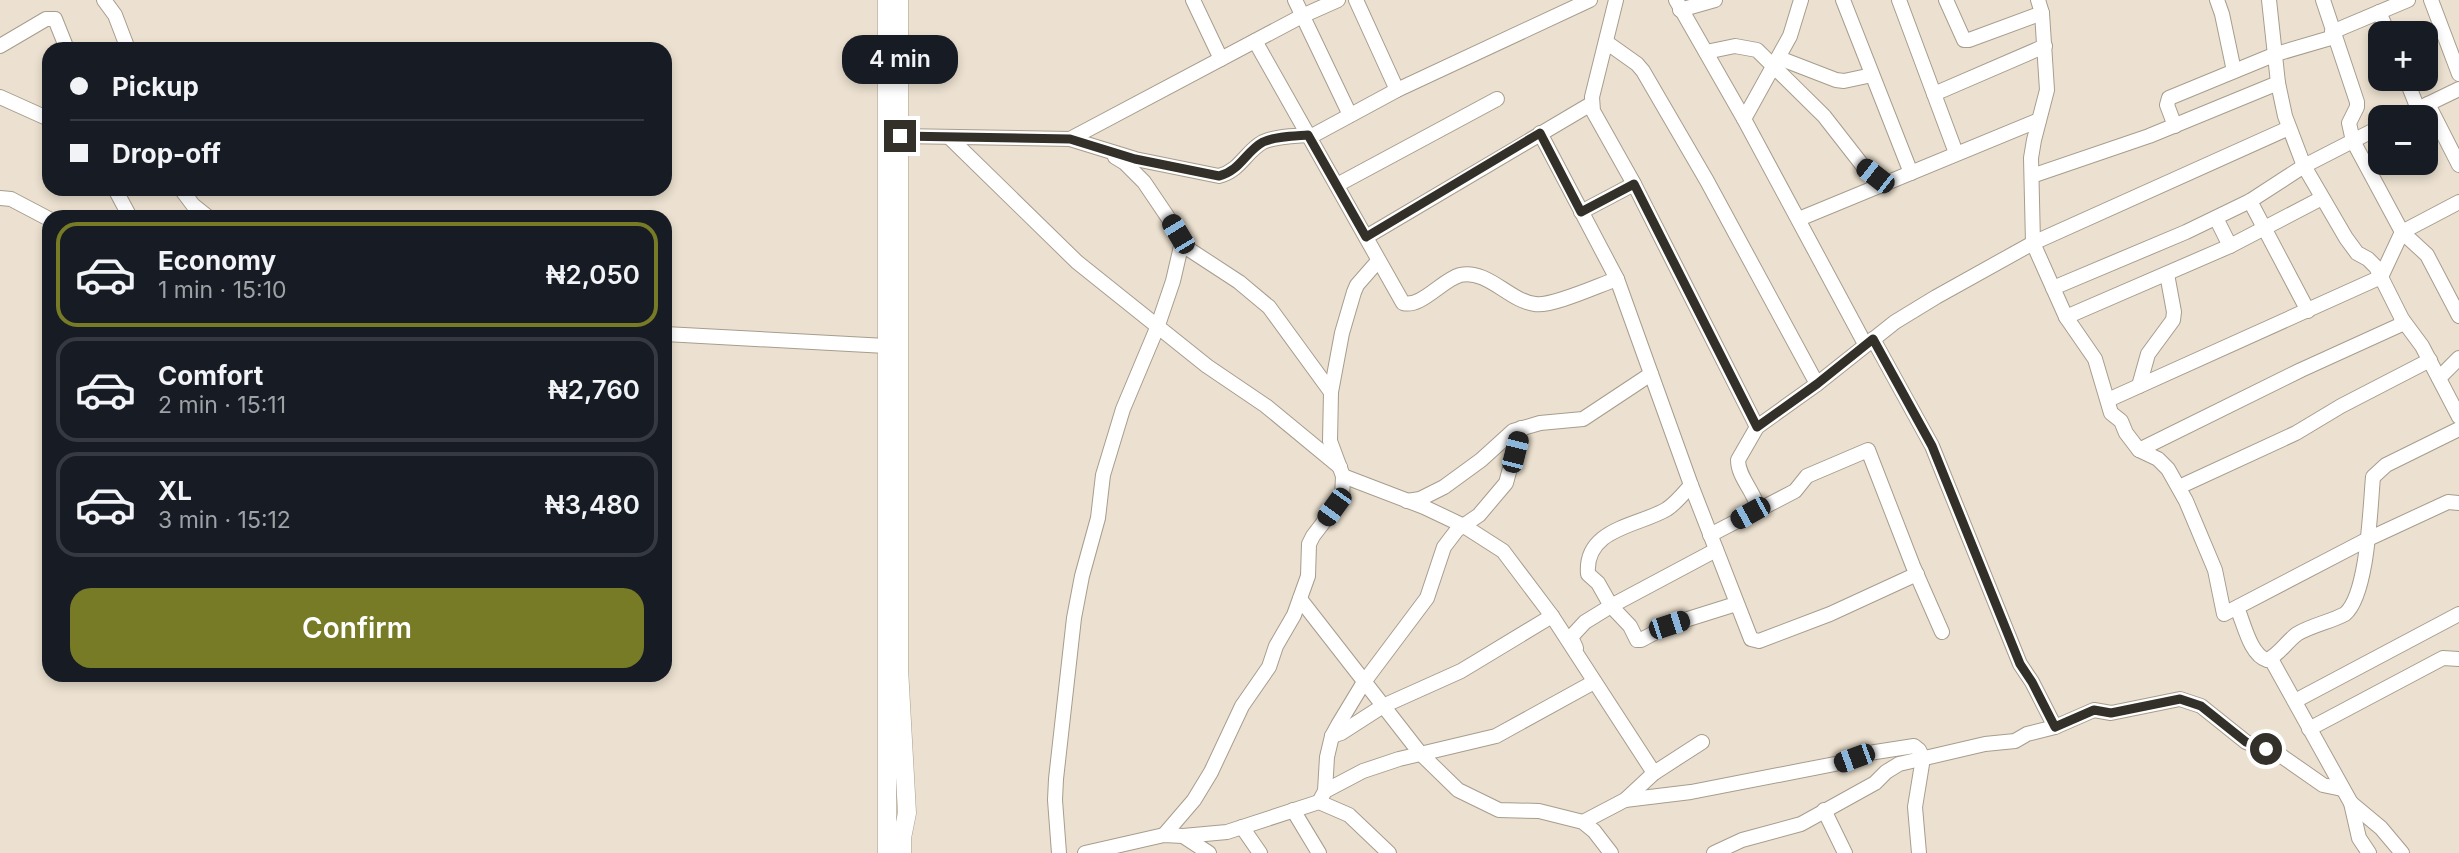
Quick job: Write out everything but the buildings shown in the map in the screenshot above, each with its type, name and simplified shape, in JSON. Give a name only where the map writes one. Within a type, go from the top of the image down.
[{"type":"main road","points":[[887,0],[887,853]]},
{"type":"main road","points":[[899,0],[899,668],[907,813],[902,853]]},
{"type":"street","points":[[104,0],[115,15],[125,42]]},
{"type":"street","points":[[1193,0],[1221,59]]},
{"type":"street","points":[[1295,0],[1350,115]]},
{"type":"street","points":[[1070,139],[1302,16],[1338,0]]},
{"type":"street","points":[[1356,0],[1397,90]]},
{"type":"street","points":[[900,136],[1070,139],[1135,159],[1219,176],[1232,171],[1270,139],[1309,136],[1397,90],[1590,0]]},
{"type":"street","points":[[1616,0],[1591,104],[1593,111],[1634,184],[1757,427]]},
{"type":"street","points":[[1715,0],[1678,5],[1869,342],[1932,446],[2020,664],[2055,727]]},
{"type":"street","points":[[1744,118],[1790,36],[1801,0]]},
{"type":"street","points":[[1843,0],[1911,173]]},
{"type":"street","points":[[1899,0],[1956,153]]},
{"type":"street","points":[[1946,0],[1964,40],[2040,6],[2047,90],[2034,140],[2033,243],[2066,317],[2095,359],[2111,413],[2121,421],[2139,450],[2158,459],[2179,487],[2215,570],[2224,614],[2448,502],[2459,503]]},
{"type":"street","points":[[2217,0],[2234,71]]},
{"type":"street","points":[[2269,0],[2278,83],[2289,128],[2304,166],[2346,238],[2357,253],[2372,262],[2402,319],[2430,360],[2459,417]]},
{"type":"street","points":[[2323,0],[2357,102],[2349,123],[2353,141],[2402,232],[2427,256],[2459,316]]},
{"type":"street","points":[[2175,126],[2166,105],[2169,98],[2276,54],[2333,35],[2408,0]]},
{"type":"street","points":[[2431,0],[2459,74]]},
{"type":"street","points":[[2379,12],[2383,21]]},
{"type":"street","points":[[0,46],[46,19],[55,19],[63,42]]},
{"type":"street","points":[[1255,41],[1402,301],[1407,304],[1414,303],[1460,275],[1482,278],[1537,305],[1617,279]]},
{"type":"street","points":[[1606,42],[1643,71],[1707,181],[1817,384]]},
{"type":"street","points":[[1934,93],[2045,46]]},
{"type":"street","points":[[1706,52],[1726,47],[1745,47],[1757,50],[1776,62],[1836,80],[1872,75]]},
{"type":"street","points":[[1776,62],[1824,116],[1863,166],[1887,183]]},
{"type":"street","points":[[2032,176],[2175,126],[2278,83]]},
{"type":"street","points":[[2427,105],[2459,89]]},
{"type":"street","points":[[0,97],[42,117]]},
{"type":"street","points":[[1337,185],[1497,99]]},
{"type":"street","points":[[1366,237],[1591,104]]},
{"type":"street","points":[[1799,219],[2039,120]]},
{"type":"street","points":[[1758,508],[1756,499],[1740,472],[1738,460],[1757,427],[1869,342],[1936,297],[2033,243],[2289,128]]},
{"type":"street","points":[[2438,131],[2459,165]]},
{"type":"street","points":[[1540,133],[1617,279],[1691,485],[1751,639],[1759,641],[1830,614],[1917,575]]},
{"type":"street","points":[[2053,288],[2216,218],[2250,201],[2304,166],[2368,133]]},
{"type":"street","points":[[949,137],[1077,262],[1157,328],[1266,406],[1342,472],[1464,526],[1503,551],[1552,616],[1654,773]]},
{"type":"street","points":[[1104,150],[1125,163],[1144,182],[1189,250],[1239,282],[1269,307],[1331,392]]},
{"type":"street","points":[[1581,212],[1634,184]]},
{"type":"street","points":[[186,196],[199,210]]},
{"type":"street","points":[[4,197],[42,216]]},
{"type":"street","points":[[2066,317],[2230,246],[2322,198]]},
{"type":"street","points":[[2250,201],[2308,311]]},
{"type":"street","points":[[2108,400],[2381,277],[2402,232],[2459,202]]},
{"type":"street","points":[[2216,218],[2230,246]]},
{"type":"street","points":[[1059,853],[1056,779],[1080,587],[1098,518],[1103,475],[1123,409],[1157,328],[1173,281],[1182,242]]},
{"type":"street","points":[[1164,835],[1194,800],[1212,772],[1242,706],[1269,667],[1276,646],[1300,599],[1310,568],[1309,544],[1342,498],[1342,472],[1330,441],[1331,392],[1342,333],[1354,292],[1378,261]]},
{"type":"street","points":[[2139,386],[2148,354],[2173,320],[2167,274]]},
{"type":"street","points":[[2139,450],[2301,369],[2400,325],[2402,319]]},
{"type":"street","points":[[672,334],[886,346]]},
{"type":"street","points":[[2439,377],[2459,358]]},
{"type":"street","points":[[2179,487],[2296,433],[2341,406],[2430,360]]},
{"type":"street","points":[[1405,501],[1420,499],[1444,487],[1509,434],[1540,423],[1583,419],[1651,374]]},
{"type":"street","points":[[1322,796],[1332,736],[1364,682],[1427,598],[1444,547],[1479,515],[1506,483],[1521,428]]},
{"type":"street","points":[[2237,607],[2255,652],[2264,660],[2271,659],[2300,632],[2339,617],[2351,609],[2357,598],[2363,573],[2373,477],[2376,472],[2459,429]]},
{"type":"street","points":[[1710,535],[1795,491],[1807,476],[1868,450],[1942,632]]},
{"type":"street","points":[[1691,485],[1670,507],[1627,523],[1597,542],[1587,568],[1588,574],[1598,583],[1611,606],[1630,626],[1637,639],[1641,640],[1669,625],[1736,604]]},
{"type":"street","points":[[1585,668],[1571,637],[1585,622],[1716,550]]},
{"type":"street","points":[[1300,599],[1420,753],[1458,790],[1499,810],[1539,811],[1583,822],[1594,831],[1611,853]]},
{"type":"street","points":[[2295,701],[2459,614]]},
{"type":"street","points":[[1332,736],[1383,706],[1461,671],[1552,616]]},
{"type":"street","points":[[2309,729],[2443,658],[2459,659]]},
{"type":"street","points":[[2271,659],[2351,803],[2381,828],[2402,853]]},
{"type":"street","points":[[1085,853],[1164,835],[1227,832],[1293,810],[1363,771],[1420,753],[1496,736],[1594,682]]},
{"type":"street","points":[[1714,853],[1742,840],[1801,824],[1875,783],[1892,767],[1985,744],[2015,741],[2027,734],[2055,727],[2094,710],[2111,713],[2180,699],[2201,706],[2246,742],[2280,755],[2323,785],[2342,789]]},
{"type":"street","points":[[1583,822],[1625,800],[1654,773],[1702,742]]},
{"type":"street","points":[[1625,800],[1691,792],[1840,764],[1884,750],[1914,746],[1923,758],[1916,807],[1919,853]]},
{"type":"street","points":[[1322,796],[1349,815],[1390,853]]},
{"type":"street","points":[[2351,803],[2359,838],[2369,853]]},
{"type":"street","points":[[1293,810],[1319,853]]},
{"type":"street","points":[[1824,810],[1846,853]]},
{"type":"street","points":[[1242,827],[1260,853]]},
{"type":"street","points":[[1183,836],[1209,853]]},
{"type":"route","points":[[900,136],[1070,139],[1135,159],[1219,176],[1226,175],[1239,166],[1256,147],[1270,139],[1308,135],[1366,237],[1540,133],[1581,212],[1634,184],[1757,427],[1873,339],[1932,446],[2020,664],[2055,727],[2094,710],[2111,713],[2180,699],[2201,706],[2246,742],[2266,749]]}]
